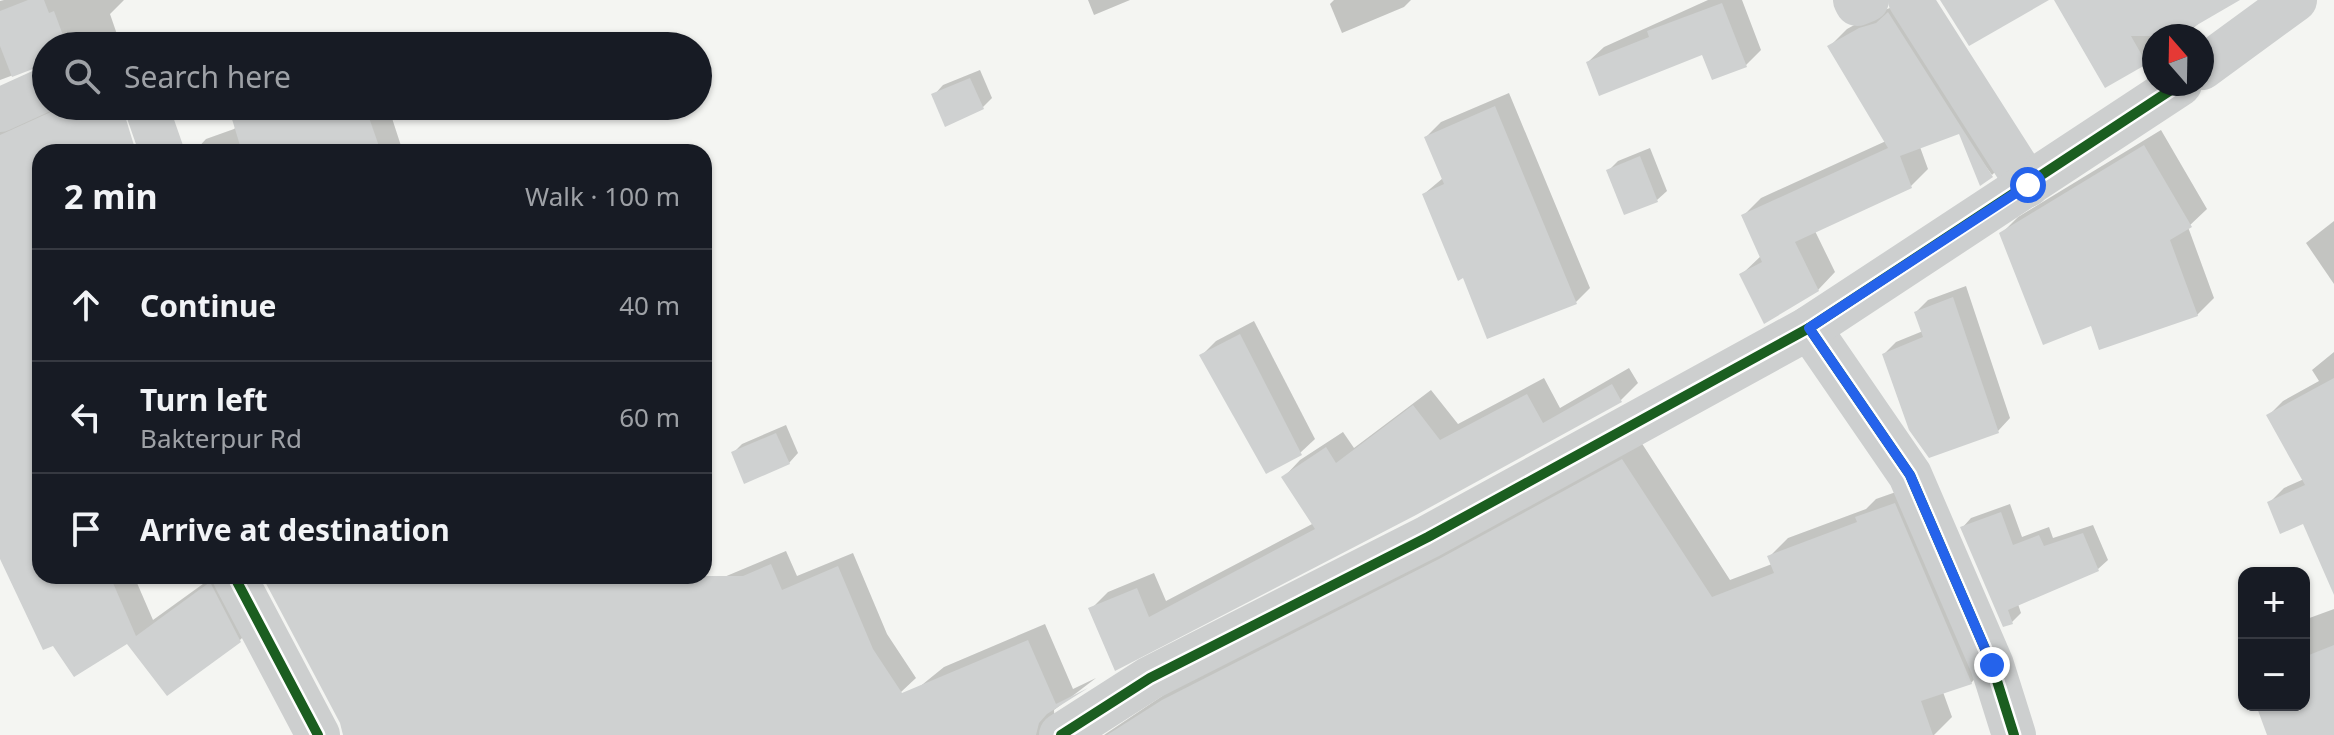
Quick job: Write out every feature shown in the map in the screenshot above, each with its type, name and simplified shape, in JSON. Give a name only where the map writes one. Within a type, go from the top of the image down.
[{"type":"street","points":[[1855,0],[1857,4],[1867,0]]},
{"type":"street","points":[[1910,0],[2028,185]]},
{"type":"street","points":[[2214,59],[2295,0]]},
{"type":"street","points":[[0,110],[32,95]]},
{"type":"street","points":[[1061,735],[1150,678],[1428,537],[1809,328],[2162,96]]},
{"type":"street","points":[[151,120],[159,144]]},
{"type":"street","points":[[1809,328],[1910,475],[1992,665],[2014,735]]},
{"type":"street","points":[[238,584],[318,735]]},
{"type":"building","points":[[28,0],[44,0],[49,13],[54,11],[62,32],[32,32],[32,69],[12,77],[0,46],[0,11]]},
{"type":"building","points":[[1940,0],[2049,0],[1969,46]]},
{"type":"building","points":[[2054,0],[2240,0],[2199,24],[2142,24],[2142,36],[2131,36],[2142,55],[2142,67],[2105,88]]},
{"type":"building","points":[[1722,3],[1747,67],[1712,80],[1702,55],[1599,96],[1586,62],[1649,37],[1647,31]]},
{"type":"building","points":[[1888,12],[1993,177],[1980,186],[1959,134],[1900,156],[1912,188],[1795,242],[1819,291],[1764,324],[1739,274],[1762,262],[1741,215],[1888,148],[1827,46],[1859,28],[1876,23]]},
{"type":"building","points":[[970,78],[984,109],[945,127],[931,94]]},
{"type":"building","points":[[1495,106],[1577,304],[1487,339],[1463,278],[1458,281],[1422,194],[1444,184],[1424,137]]},
{"type":"building","points":[[33,120],[126,120],[134,144],[32,144],[32,584],[113,584],[136,636],[211,584],[241,642],[167,696],[127,644],[74,677],[53,646],[43,650],[0,559],[0,135]]},
{"type":"building","points":[[232,120],[370,120],[378,144],[240,144]]},
{"type":"building","points":[[2144,145],[2192,227],[2170,240],[2198,316],[2099,350],[2091,326],[2043,345],[1999,233]]},
{"type":"building","points":[[1640,156],[1658,202],[1624,215],[1606,170]]},
{"type":"building","points":[[1953,297],[1999,433],[1929,458],[1909,430],[1882,354],[1923,337],[1914,312]]},
{"type":"building","points":[[1240,334],[1302,455],[1266,474],[1199,355]]},
{"type":"building","points":[[2334,378],[2334,595],[2303,524],[2280,534],[2267,502],[2305,485],[2266,415]]},
{"type":"building","points":[[1612,384],[1622,402],[1416,515],[1115,671],[1088,608],[1137,588],[1149,617],[1315,529],[1281,477],[1326,447],[1336,463],[1413,405],[1440,440],[1527,394],[1543,423]]},
{"type":"building","points":[[776,433],[790,464],[744,484],[731,452]]},
{"type":"building","points":[[1622,459],[1712,597],[1774,573],[1767,556],[1857,522],[1855,517],[1895,503],[1972,684],[1921,701],[1933,735],[1107,735],[1162,700],[1439,559]]},
{"type":"building","points":[[2001,512],[2013,545],[2039,535],[2044,546],[2083,533],[2099,571],[2008,610],[2013,624],[2003,627],[1960,527]]},
{"type":"building","points":[[771,564],[782,590],[838,566],[873,649],[902,693],[1028,640],[1056,704],[1088,688],[1047,714],[1039,723],[1036,735],[343,735],[340,723],[266,584],[712,584],[712,576],[743,576]]},
{"type":"building","points":[[2334,645],[2334,735],[2267,735],[2258,711],[2310,711],[2310,655]]},
{"type":"cycle path","points":[[1061,735],[1150,678],[1428,537],[1809,328],[2162,96]]},
{"type":"cycle path","points":[[1809,328],[1910,475],[1992,665],[2014,735]]},
{"type":"cycle path","points":[[238,584],[318,735]]},
{"type":"route","points":[[1992,665],[1910,475],[1809,328],[2028,185]]}]
